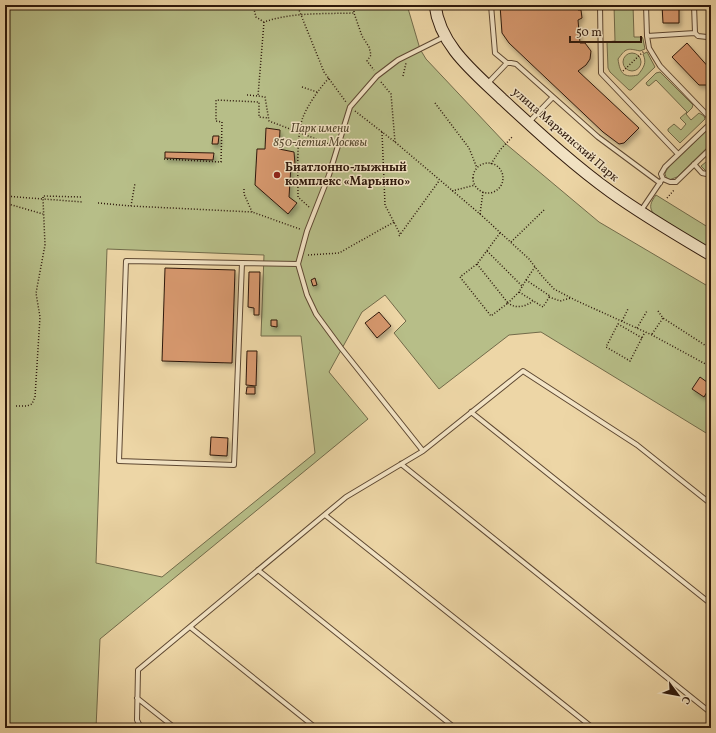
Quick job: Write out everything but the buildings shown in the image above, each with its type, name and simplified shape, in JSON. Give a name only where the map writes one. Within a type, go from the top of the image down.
[{"type":"main road","name":"улица Марьинский Парк","points":[[435,5],[439,24],[444,37],[451,47],[462,60],[528,124],[610,191],[640,212],[711,255]]},
{"type":"lane","points":[[491,5],[495,53],[507,64]]},
{"type":"lane","points":[[600,5],[601,72],[678,154]]},
{"type":"lane","points":[[646,5],[649,48],[660,66],[711,120]]},
{"type":"lane","points":[[694,5],[695,33]]},
{"type":"lane","points":[[647,36],[695,33],[698,36],[707,37],[711,42]]},
{"type":"lane","points":[[423,450],[341,348],[316,314],[307,294],[298,264],[307,231],[329,175],[350,107],[377,76],[398,60],[444,37]]},
{"type":"lane","points":[[487,84],[507,64],[516,64],[552,98],[598,137],[660,183]]},
{"type":"lane","points":[[528,124],[552,98]]},
{"type":"lane","points":[[711,123],[665,167],[661,174],[663,179],[670,182],[676,182],[711,148]]},
{"type":"lane","points":[[694,164],[702,173],[711,175]]},
{"type":"lane","points":[[640,212],[663,179]]},
{"type":"lane","points":[[242,263],[234,465],[119,461],[126,260],[298,264]]},
{"type":"lane","points":[[141,728],[137,720],[138,670],[346,497],[423,450],[523,371],[637,445],[711,504]]},
{"type":"lane","points":[[471,412],[711,604]]},
{"type":"lane","points":[[401,464],[711,713]]},
{"type":"lane","points":[[325,515],[593,728]]},
{"type":"lane","points":[[258,570],[455,728]]},
{"type":"lane","points":[[190,627],[316,728]]},
{"type":"lane","points":[[137,698],[175,728]]},
{"type":"path","points":[[253,5],[256,17],[264,22]]},
{"type":"path","points":[[297,5],[324,72],[350,107],[480,214],[529,259],[554,289],[652,335],[711,367]]},
{"type":"path","points":[[264,22],[275,18],[301,14],[354,13]]},
{"type":"path","points":[[258,96],[264,22]]},
{"type":"path","points":[[623,71],[641,53],[649,48]]},
{"type":"path","points":[[403,76],[408,56]]},
{"type":"path","points":[[315,212],[298,197],[300,134],[303,117],[317,92],[329,78]]},
{"type":"path","points":[[302,87],[317,92]]},
{"type":"path","points":[[247,95],[265,97],[269,122],[338,147]]},
{"type":"path","points":[[164,159],[221,162],[222,122],[216,121],[216,100],[259,102],[259,117],[268,118]]},
{"type":"path","points":[[435,103],[469,148],[477,168]]},
{"type":"path","points":[[382,132],[385,205],[400,235],[439,181]]},
{"type":"path","points":[[491,164],[500,150],[514,136]]},
{"type":"path","points":[[485,164],[491,164],[498,167],[501,171],[503,180],[499,188],[495,191],[491,193],[483,192],[475,185],[473,176],[477,168],[485,164]]},
{"type":"path","points":[[131,206],[135,183]]},
{"type":"path","points":[[452,191],[475,185]]},
{"type":"path","points":[[244,189],[244,194],[252,212]]},
{"type":"path","points":[[480,214],[483,192]]},
{"type":"path","points":[[5,196],[83,202]]},
{"type":"path","points":[[16,406],[28,406],[32,404],[35,397],[40,317],[36,293],[45,245],[43,196],[82,197]]},
{"type":"path","points":[[5,203],[43,214]]},
{"type":"path","points":[[98,203],[252,212],[307,231]]},
{"type":"path","points":[[511,242],[544,210]]},
{"type":"path","points":[[300,256],[339,253],[394,222]]},
{"type":"path","points":[[500,233],[476,264],[460,277],[491,316],[519,292],[535,267]]},
{"type":"path","points":[[487,251],[522,286]]},
{"type":"path","points":[[476,264],[508,303],[516,307],[533,301]]},
{"type":"path","points":[[526,280],[550,296],[549,298],[560,301],[571,298]]},
{"type":"path","points":[[519,292],[543,307],[549,298]]},
{"type":"path","points":[[628,309],[618,324],[606,348],[630,361],[645,332]]},
{"type":"path","points":[[637,328],[647,311]]},
{"type":"path","points":[[658,311],[663,318],[711,349]]},
{"type":"path","points":[[652,335],[663,318]]},
{"type":"path","points":[[618,324],[642,338]]},
{"type":"green space","name":"Парк имени 850-летия Москвы","points":[[5,5],[407,5],[420,49],[426,59],[506,144],[599,222],[711,288],[711,436],[541,332],[509,335],[439,389],[394,333],[406,321],[385,295],[362,312],[329,372],[368,419],[100,639],[96,728],[5,728]],"holes":[[[107,249],[264,255],[261,336],[301,336],[315,453],[162,577],[96,563]]]},
{"type":"green space","points":[[614,5],[633,5],[634,37],[642,37],[645,49],[640,51],[629,49],[625,51],[618,59],[620,68],[626,75],[638,75],[644,65],[645,60],[643,54],[647,52],[655,67],[631,90],[629,90],[610,72],[608,68],[607,42],[615,41]]},
{"type":"green space","points":[[628,53],[636,53],[641,58],[639,69],[636,71],[628,71],[623,66],[623,58]]},
{"type":"green space","points":[[660,72],[693,105],[686,114],[691,120],[699,113],[704,116],[705,119],[680,143],[668,131],[668,129],[674,124],[681,130],[686,124],[680,118],[687,112],[656,80],[649,86],[646,83],[656,73]]},
{"type":"green space","points":[[711,126],[711,144],[677,177],[669,180],[665,175],[668,169]]},
{"type":"green space","points":[[711,158],[711,172],[707,172],[701,166]]},
{"type":"green space","points":[[656,195],[711,229],[711,250],[654,214],[651,209],[651,204]]},
{"type":"place","name":"Биатлонно-лыжный комплекс «Марьино»","points":[[277,175]]}]
